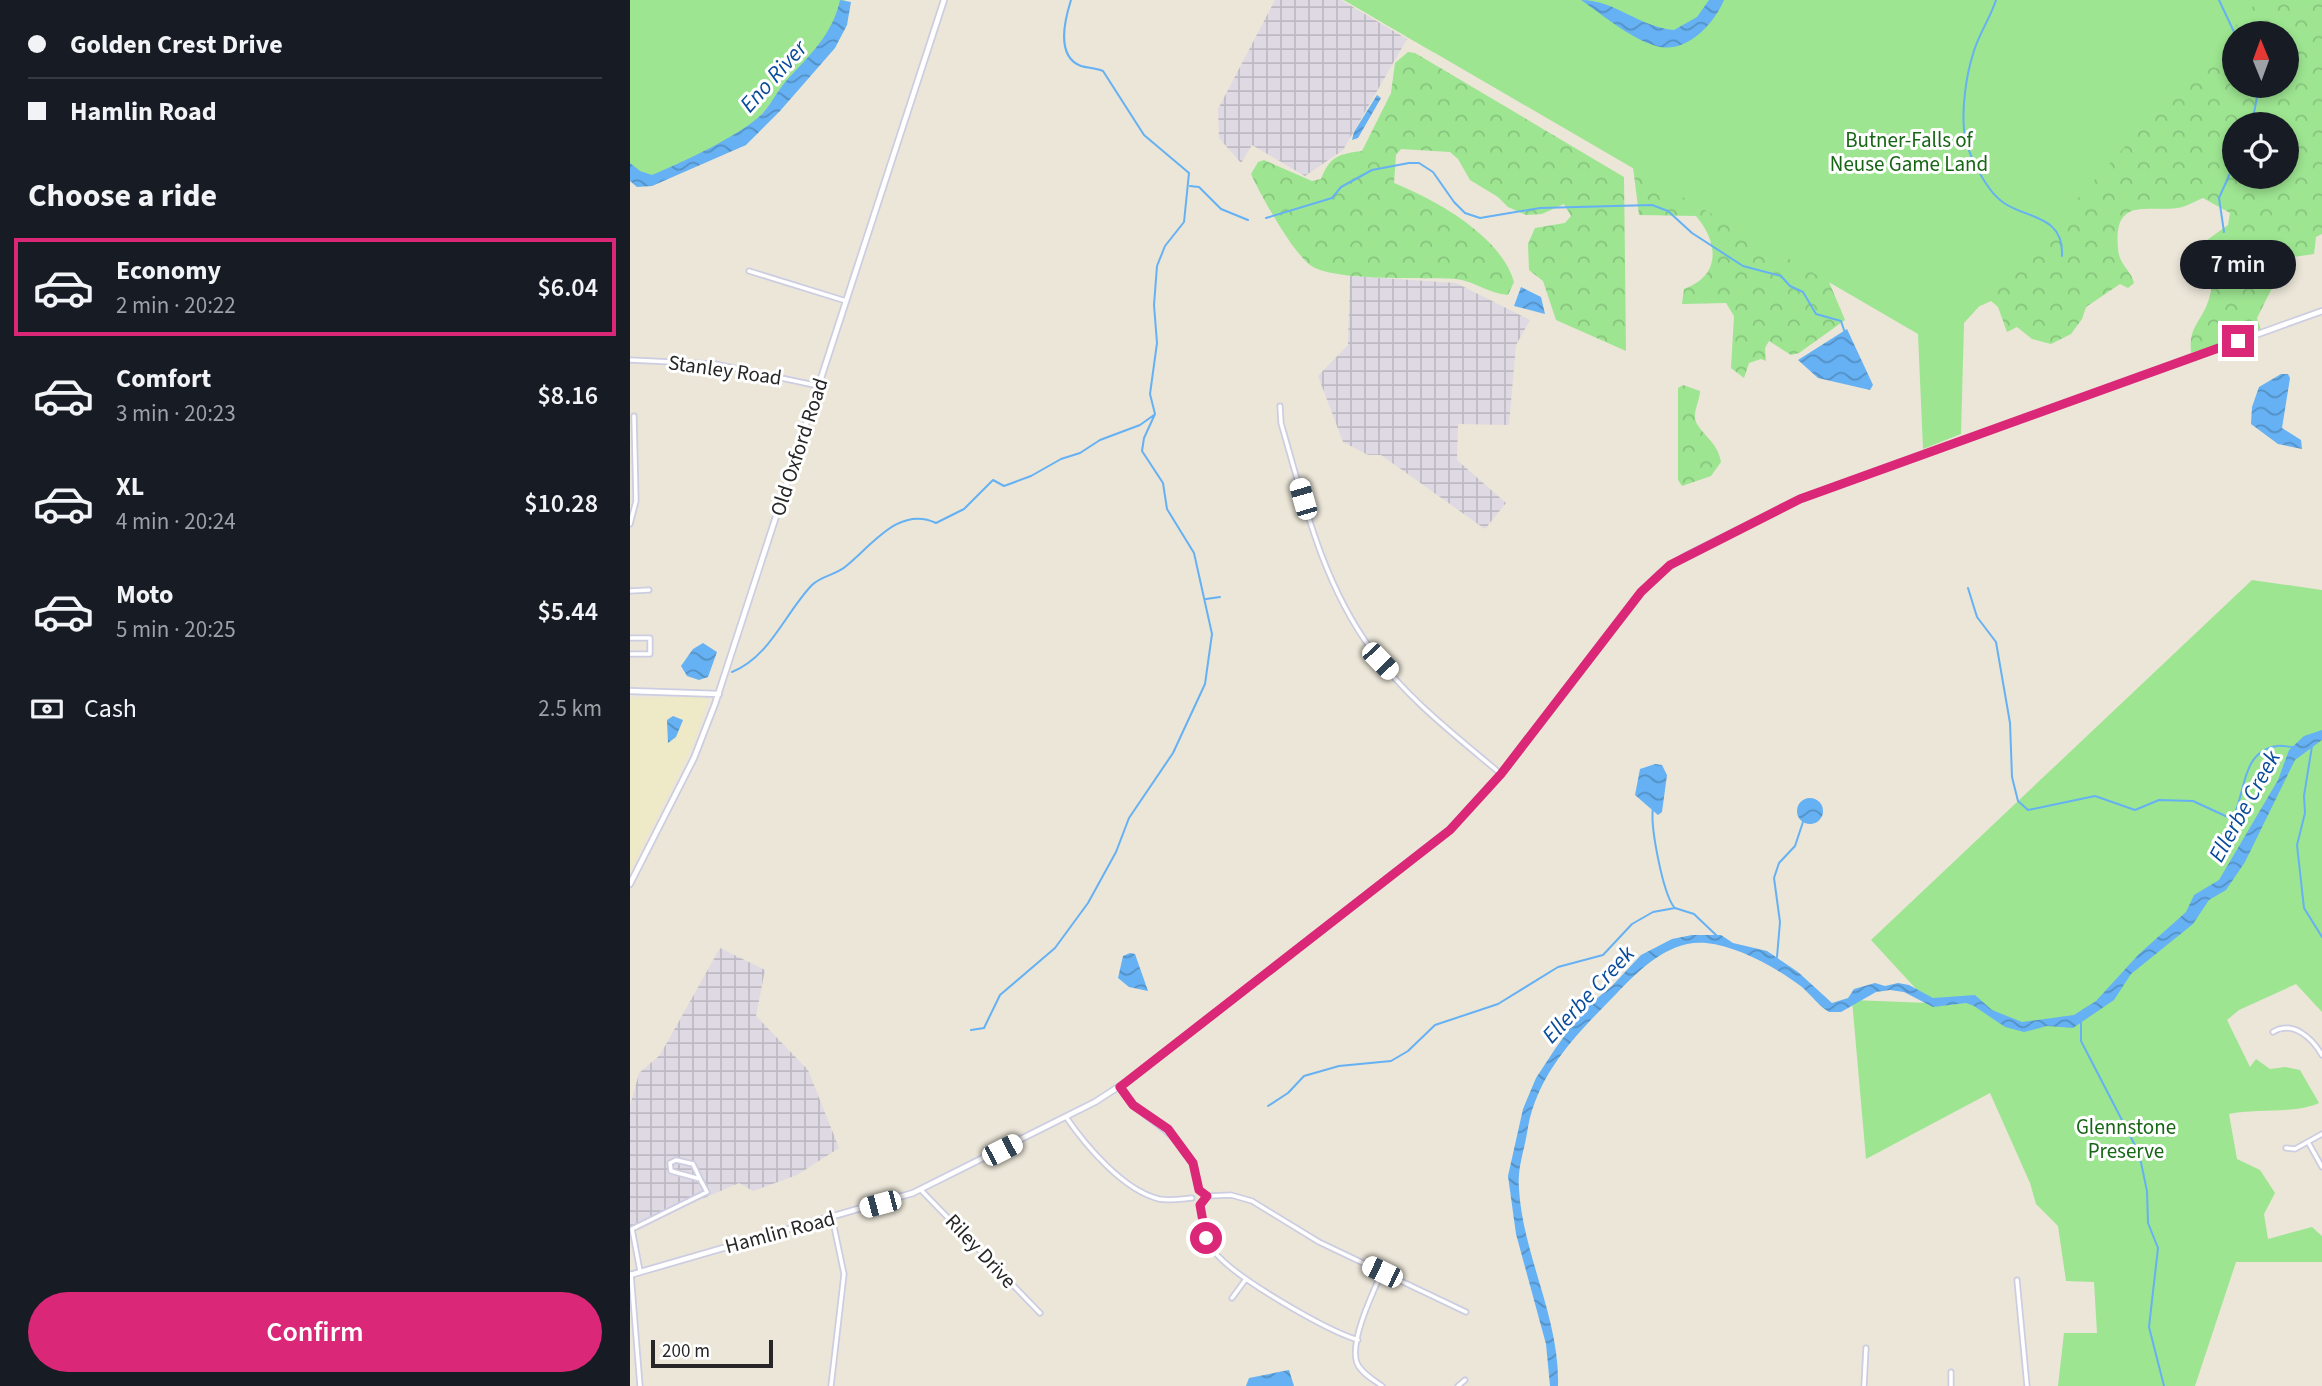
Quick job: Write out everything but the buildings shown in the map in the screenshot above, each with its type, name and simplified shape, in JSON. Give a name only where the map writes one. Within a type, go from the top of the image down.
[{"type":"street","name":"Old Oxford Road","points":[[630,884],[694,758],[719,694],[944,0]]},
{"type":"street","points":[[749,271],[846,301]]},
{"type":"street","name":"Hamlin Road","points":[[631,1275],[921,1190],[1120,1087],[1427,849],[1473,807],[1641,592],[1660,573],[1687,555],[1812,494],[2322,311]]},
{"type":"street","name":"Stanley Road","points":[[630,360],[715,364],[819,386]]},
{"type":"street","points":[[1280,406],[1281,423],[1322,559],[1364,639],[1415,699],[1501,774]]},
{"type":"street","points":[[630,524],[636,501],[634,416]]},
{"type":"street","points":[[630,591],[649,590]]},
{"type":"street","points":[[630,638],[650,638],[650,654],[630,654]]},
{"type":"street","points":[[630,691],[719,694]]},
{"type":"street","points":[[2273,1032],[2288,1028],[2304,1033],[2322,1055]]},
{"type":"street","points":[[1120,1087],[1133,1105],[1168,1129],[1196,1169],[1199,1190],[1207,1196],[1231,1195],[1252,1201],[1319,1242],[1466,1312]]},
{"type":"street","points":[[1066,1116],[1091,1151],[1138,1190],[1160,1199],[1192,1198],[1200,1205],[1209,1244],[1218,1256],[1246,1279],[1358,1340]]},
{"type":"street","points":[[2286,1149],[2295,1149],[2322,1134]]},
{"type":"street","points":[[2308,1142],[2322,1167]]},
{"type":"street","points":[[640,1271],[632,1229],[707,1192],[701,1179],[693,1164],[677,1160],[670,1163],[671,1171],[701,1179]]},
{"type":"street","name":"Riley Drive","points":[[921,1190],[1040,1313]]},
{"type":"street","points":[[1192,1198],[1199,1190]]},
{"type":"street","points":[[1200,1205],[1207,1196]]},
{"type":"street","points":[[831,1386],[844,1274],[832,1217]]},
{"type":"street","points":[[1382,1272],[1368,1304],[1358,1340],[1358,1364],[1382,1386]]},
{"type":"street","points":[[631,1275],[640,1386]]},
{"type":"street","points":[[1232,1298],[1246,1279]]},
{"type":"street","points":[[2017,1280],[2027,1386]]},
{"type":"street","points":[[1864,1386],[1866,1348]]},
{"type":"street","points":[[1951,1372],[1951,1386]]},
{"type":"street","points":[[1458,1386],[1465,1380]]},
{"type":"shaded area","points":[[1275,0],[1341,0],[1407,39],[1343,150],[1305,176],[1252,145],[1241,163],[1219,138],[1218,109]]},
{"type":"shaded area","points":[[1350,276],[1456,283],[1530,320],[1516,345],[1509,425],[1458,424],[1457,460],[1506,503],[1485,529],[1381,455],[1368,455],[1343,442],[1318,376],[1348,345]]},
{"type":"shaded area","points":[[703,697],[708,700],[692,747],[630,872],[630,698]]},
{"type":"shaded area","points":[[720,948],[765,970],[756,1016],[808,1070],[839,1148],[797,1175],[753,1191],[739,1183],[630,1230],[630,1106],[639,1073],[660,1055]]},
{"type":"green space","points":[[630,0],[845,0],[843,16],[743,137],[656,178],[630,171]]},
{"type":"green space","name":"Butner-Falls of Neuse Game Land","points":[[1344,0],[2322,0],[2322,234],[2316,237],[2314,254],[2287,258],[2257,318],[2261,330],[2191,353],[2192,333],[2206,307],[2211,290],[2212,266],[2207,240],[2228,225],[2230,213],[2203,198],[2180,207],[2134,210],[2126,214],[2118,232],[2118,249],[2120,259],[2134,283],[2128,288],[2120,284],[2086,307],[2082,319],[2071,334],[2051,344],[2032,339],[2017,327],[2007,332],[1998,307],[1991,301],[1919,333],[1853,285],[1829,282],[1845,320],[1799,353],[1791,355],[1769,341],[1765,348],[1766,361],[1761,359],[1749,363],[1744,378],[1731,368],[1734,316],[1726,303],[1682,304],[1684,289],[1705,276],[1710,267],[1712,248],[1704,226],[1696,216],[1639,215],[1633,167],[1500,10],[1433,52]]},
{"type":"green space","name":"Butner-Falls of Neuse Game Land","points":[[1344,0],[2259,0],[2240,21],[2222,21],[2222,41],[1964,323],[1961,434],[1923,449],[1918,334]]},
{"type":"green space","points":[[1408,52],[1415,53],[1624,177],[1626,351],[1556,320],[1543,281],[1529,270],[1528,244],[1535,228],[1565,223],[1571,216],[1564,204],[1542,214],[1526,215],[1508,207],[1498,197],[1470,180],[1458,159],[1450,152],[1401,149],[1396,155],[1394,183],[1429,199],[1481,235],[1507,265],[1514,282],[1508,295],[1456,279],[1380,278],[1322,270],[1310,265],[1286,236],[1251,174],[1258,162],[1264,160],[1312,181],[1321,179],[1328,165],[1336,158],[1362,151],[1391,93],[1395,63]]},
{"type":"green space","points":[[1683,385],[1700,391],[1695,420],[1714,446],[1721,462],[1711,476],[1682,486],[1678,480],[1678,388]]},
{"type":"green space","name":"Glennstone Preserve","points":[[2252,580],[2322,590],[2322,1012],[2296,984],[2239,1010],[2227,1020],[2250,1067],[2256,1059],[2270,1069],[2285,1067],[2300,1070],[2319,1103],[2299,1109],[2229,1114],[2237,1159],[2260,1170],[2275,1193],[2264,1214],[2268,1239],[2312,1227],[2322,1236],[2322,1262],[2236,1262],[2195,1386],[2058,1386],[2064,1333],[2097,1333],[2094,1282],[2066,1281],[2058,1226],[2036,1204],[2030,1183],[1990,1093],[1866,1159],[1852,1000],[1929,1003],[1871,940]]},
{"type":"water","points":[[840,0],[851,2],[847,25],[835,48],[746,145],[652,186],[637,187],[630,181],[630,163],[640,171],[652,175],[725,140],[752,123],[826,34]]},
{"type":"water","points":[[1581,0],[1605,4],[1649,24],[1674,30],[1697,17],[1709,0],[1724,0],[1713,19],[1698,35],[1688,42],[1667,48],[1637,38]]},
{"type":"water","points":[[1377,95],[1381,98],[1358,138],[1352,140],[1354,132]]},
{"type":"water","points":[[1521,287],[1541,297],[1545,314],[1514,306]]},
{"type":"water","points":[[1847,329],[1873,385],[1870,390],[1818,378],[1798,360]]},
{"type":"water","points":[[2281,374],[2288,374],[2290,378],[2282,428],[2301,440],[2302,449],[2278,444],[2251,424],[2252,407],[2259,387]]},
{"type":"water","points":[[703,643],[717,652],[708,677],[699,680],[687,676],[681,666],[693,649]]},
{"type":"water","points":[[673,716],[683,720],[676,737],[668,743],[667,720]]},
{"type":"water","points":[[2322,730],[2322,740],[2295,760],[2245,862],[2226,890],[2209,900],[2193,924],[2131,974],[2114,1000],[2073,1028],[2047,1026],[2024,1032],[2005,1027],[1966,1003],[1933,1007],[1904,992],[1890,990],[1876,992],[1841,1012],[1829,1012],[1802,987],[1769,966],[1731,948],[1706,943],[1680,946],[1646,966],[1589,1022],[1562,1053],[1541,1087],[1528,1127],[1520,1166],[1519,1189],[1527,1238],[1548,1311],[1557,1361],[1558,1386],[1550,1386],[1546,1344],[1516,1234],[1508,1176],[1523,1109],[1536,1078],[1584,1009],[1612,986],[1641,955],[1672,939],[1692,935],[1721,935],[1733,943],[1767,951],[1798,972],[1832,1003],[1848,998],[1854,989],[1875,983],[1885,986],[1898,983],[1909,985],[1933,998],[1975,995],[1992,1010],[2022,1022],[2074,1015],[2096,1001],[2139,954],[2186,912],[2194,895],[2219,880],[2278,780],[2289,750],[2304,736]]},
{"type":"water","points":[[1655,764],[1662,765],[1667,775],[1662,812],[1658,815],[1635,795],[1640,769]]},
{"type":"water","points":[[1810,798],[1819,802],[1823,811],[1819,820],[1810,824],[1801,820],[1797,811],[1801,802]]},
{"type":"water","points":[[1135,954],[1148,991],[1129,987],[1118,978],[1123,956]]},
{"type":"water","points":[[1289,1370],[1294,1386],[1246,1386],[1249,1378]]},
{"type":"waterway","points":[[971,1030],[984,1028],[1000,995],[1055,948],[1088,903],[1116,852],[1129,818],[1173,753],[1205,684],[1212,634],[1194,553],[1167,509],[1163,483],[1142,451],[1144,438],[1155,414],[1150,394],[1157,343],[1154,305],[1157,266],[1165,246],[1184,222],[1189,173],[1144,135],[1103,71],[1081,66],[1068,54],[1064,36],[1071,0]]},
{"type":"waterway","points":[[1996,0],[1975,47],[1968,72],[1964,111],[1965,138],[1990,189],[2004,203],[2051,225],[2061,243],[2062,256]]},
{"type":"waterway","points":[[2219,0],[2229,21]]},
{"type":"waterway","points":[[2254,112],[2257,98]]},
{"type":"waterway","points":[[1266,218],[1332,198],[1341,187],[1372,170],[1409,163],[1419,163],[1433,172],[1465,213],[1480,218],[1540,208],[1652,205],[1668,211],[1692,233],[1743,266],[1781,276],[1790,286],[1803,292],[1816,314],[1841,321],[1845,333]]},
{"type":"waterway","points":[[1190,186],[1199,187],[1221,209],[1248,220]]},
{"type":"waterway","points":[[2223,189],[2219,198],[2224,232]]},
{"type":"waterway","points":[[732,672],[757,656],[812,585],[845,567],[897,524],[922,519],[936,523],[964,509],[993,480],[1004,486],[1031,476],[1061,459],[1080,453],[1100,440],[1140,425],[1154,415]]},
{"type":"waterway","name":"Ellerbe Creek","points":[[1968,588],[1977,617],[1996,642],[2010,723],[2012,777],[2018,801],[2028,810],[2095,796],[2135,810],[2159,800],[2193,801],[2232,819],[2250,765],[2256,756],[2277,746],[2293,747]]},
{"type":"waterway","points":[[1206,599],[1220,597]]},
{"type":"waterway","points":[[2312,746],[2304,796],[2305,813],[2297,845],[2304,908],[2322,937]]},
{"type":"waterway","points":[[1653,808],[1653,830],[1658,859],[1674,907]]},
{"type":"waterway","points":[[1777,957],[1780,922],[1774,878],[1779,863],[1795,846],[1803,822]]},
{"type":"waterway","name":"Ellerbe Creek","points":[[1268,1106],[1288,1093],[1304,1076],[1339,1066],[1391,1061],[1408,1051],[1435,1025],[1498,1004],[1558,967],[1603,955],[1632,924],[1653,912],[1675,908],[1694,914],[1716,935]]},
{"type":"waterway","points":[[2081,1022],[2081,1041],[2139,1153],[2147,1191],[2148,1223],[2158,1248],[2149,1327],[2164,1386]]},
{"type":"route","points":[[1206,1238],[1200,1205],[1205,1202],[1207,1194],[1199,1190],[1193,1163],[1168,1129],[1133,1105],[1120,1087],[1450,830],[1500,776],[1641,592],[1660,573],[1700,547],[1800,499],[2238,341]]},
{"type":"water label","name":"Eno River","points":[[773,76]]}]
